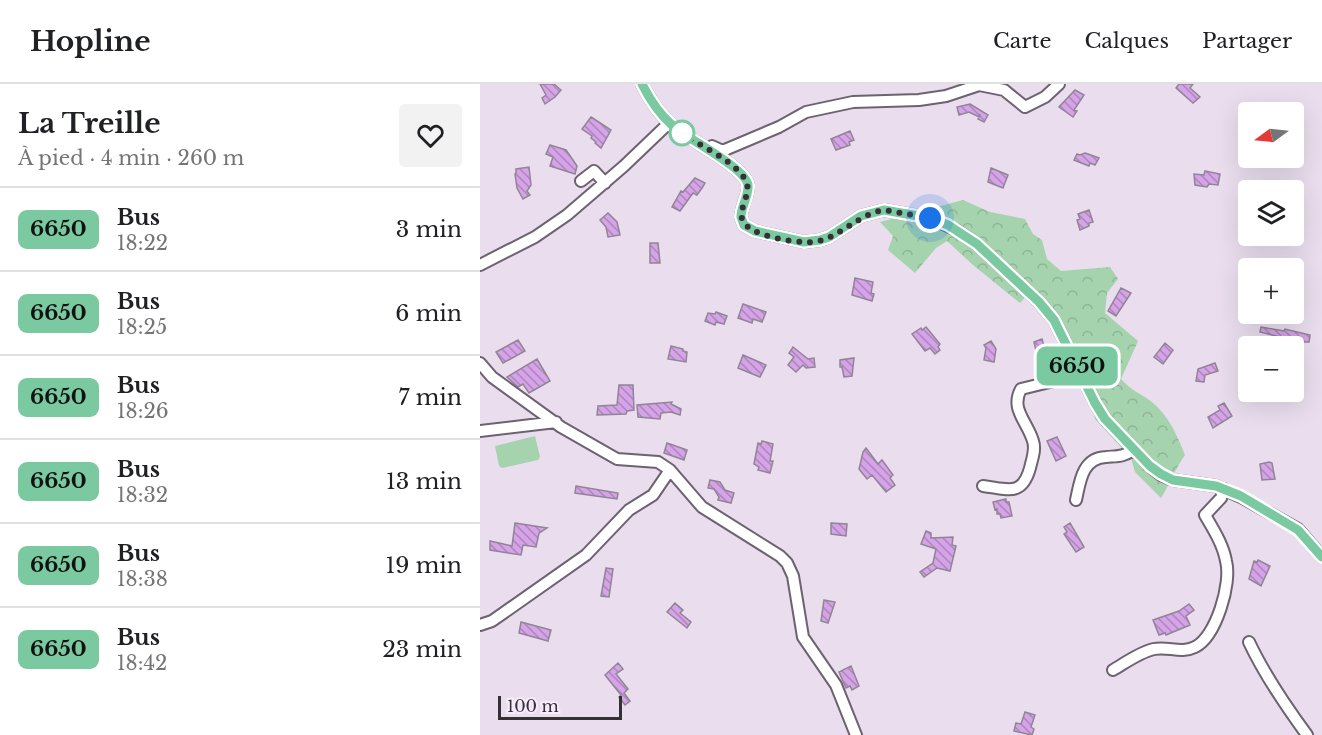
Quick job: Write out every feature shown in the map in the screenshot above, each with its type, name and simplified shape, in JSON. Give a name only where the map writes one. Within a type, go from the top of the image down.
[{"type":"street","points":[[642,84],[656,109],[669,123],[723,160],[745,179],[748,186],[741,212],[742,221],[748,228],[795,241],[812,242],[838,232],[861,216],[884,210],[930,218],[956,230],[977,244],[1039,302],[1054,320],[1105,419],[1150,466],[1167,477],[1224,489],[1274,514],[1298,530],[1322,557]]},
{"type":"street","points":[[695,141],[705,142],[723,151],[779,127],[806,112],[825,107],[867,101],[919,100],[946,96],[979,85],[1004,90],[1025,108],[1045,97],[1059,84]]},
{"type":"street","points":[[480,265],[547,229],[586,200],[669,123]]},
{"type":"street","points":[[581,181],[594,171],[605,183]]},
{"type":"street","points":[[480,363],[492,377],[556,422],[617,459],[658,462],[670,470],[702,507],[768,548],[787,563],[793,576],[803,637],[836,685],[856,735]]},
{"type":"street","points":[[982,486],[1014,490],[1022,487],[1027,480],[1035,451],[1033,441],[1017,406],[1016,398],[1021,389],[1062,379],[1082,378]]},
{"type":"street","points":[[480,431],[556,422]]},
{"type":"street","points":[[1077,501],[1080,479],[1085,468],[1094,460],[1103,457],[1122,457],[1133,450]]},
{"type":"street","points":[[480,625],[492,621],[586,555],[628,510],[653,495],[670,470]]},
{"type":"street","points":[[1113,670],[1154,649],[1183,651],[1193,648],[1201,644],[1210,634],[1221,606],[1228,578],[1227,561],[1205,515],[1221,498],[1224,489]]},
{"type":"street","points":[[1249,642],[1279,697],[1307,735]]},
{"type":"green space","points":[[963,200],[990,212],[1025,219],[1033,234],[1042,240],[1047,259],[1061,271],[1110,267],[1118,279],[1107,293],[1105,313],[1138,341],[1121,379],[1163,413],[1176,433],[1185,455],[1161,498],[1135,472],[1131,458],[1095,419],[1087,379],[1032,289],[1020,303],[947,241],[936,248],[915,273],[888,250],[893,236],[880,222]]},
{"type":"green space","points":[[535,436],[540,457],[538,460],[502,468],[499,466],[495,446]]},
{"type":"building","points":[[540,84],[554,84],[561,90],[545,104],[542,98],[546,95]]},
{"type":"building","points":[[1179,84],[1193,84],[1190,88],[1200,97],[1193,103],[1176,88]]},
{"type":"building","points":[[1075,90],[1084,95],[1074,110],[1077,111],[1073,117],[1059,107]]},
{"type":"building","points":[[970,104],[988,115],[984,122],[969,112],[959,115],[957,107]]},
{"type":"building","points":[[591,117],[611,130],[601,148],[591,138],[592,136],[582,129]]},
{"type":"building","points":[[850,131],[854,140],[849,142],[850,145],[836,150],[831,139]]},
{"type":"building","points":[[550,145],[566,150],[577,166],[575,174],[550,166],[553,157],[546,154]]},
{"type":"building","points":[[1085,153],[1099,158],[1095,165],[1090,163],[1089,166],[1074,160],[1077,154]]},
{"type":"building","points":[[529,167],[531,185],[527,191],[530,195],[523,199],[517,188],[515,174],[516,169]]},
{"type":"building","points":[[991,168],[1008,175],[1003,188],[988,182]]},
{"type":"building","points":[[1205,171],[1220,174],[1218,185],[1209,184],[1207,187],[1195,185],[1194,174],[1204,175]]},
{"type":"building","points":[[695,178],[705,183],[697,195],[693,193],[680,211],[672,207],[681,191],[683,192]]},
{"type":"building","points":[[1089,210],[1093,222],[1080,230],[1078,214]]},
{"type":"building","points":[[608,213],[617,222],[620,235],[608,237],[606,227],[600,220]]},
{"type":"building","points":[[650,243],[658,243],[660,263],[650,263]]},
{"type":"building","points":[[855,278],[873,282],[872,301],[852,295]]},
{"type":"building","points":[[1121,288],[1131,293],[1116,316],[1108,311]]},
{"type":"building","points":[[743,304],[766,312],[762,322],[753,319],[752,323],[738,318]]},
{"type":"building","points":[[716,312],[727,316],[724,324],[716,322],[715,325],[705,321],[708,313],[715,314]]},
{"type":"building","points":[[926,327],[940,344],[938,347],[940,350],[935,354],[930,348],[925,351],[912,334]]},
{"type":"building","points":[[1261,327],[1284,331],[1285,329],[1310,335],[1309,342],[1304,342],[1304,336],[1276,336],[1260,332]]},
{"type":"building","points":[[1042,339],[1048,360],[1039,363],[1034,342]]},
{"type":"building","points":[[518,340],[525,351],[503,363],[496,352]]},
{"type":"building","points":[[991,341],[996,349],[994,362],[984,360],[986,348],[984,345]]},
{"type":"building","points":[[1165,343],[1173,350],[1163,364],[1154,357]]},
{"type":"building","points":[[671,346],[687,352],[686,362],[668,359]]},
{"type":"building","points":[[793,347],[808,359],[814,358],[815,367],[806,368],[803,365],[796,372],[788,365],[794,357],[789,353]]},
{"type":"building","points":[[743,355],[766,365],[760,377],[738,368]]},
{"type":"building","points":[[854,358],[852,376],[844,377],[840,360]]},
{"type":"building","points":[[537,359],[550,381],[529,393],[523,384],[518,387],[507,377]]},
{"type":"building","points":[[1215,363],[1218,371],[1205,375],[1204,382],[1196,381],[1198,369]]},
{"type":"building","points":[[619,385],[633,385],[634,410],[627,411],[626,414],[597,415],[598,406],[617,405]]},
{"type":"building","points":[[672,402],[671,404],[681,409],[680,415],[671,412],[661,413],[660,419],[638,417],[637,405]]},
{"type":"building","points":[[1224,403],[1232,416],[1213,428],[1208,417],[1220,410],[1218,406]]},
{"type":"building","points":[[1057,437],[1066,456],[1056,461],[1047,441]]},
{"type":"building","points":[[762,441],[773,444],[770,473],[758,470],[759,467],[754,464],[758,443],[761,444]]},
{"type":"building","points":[[667,443],[687,450],[684,460],[664,453]]},
{"type":"building","points":[[866,448],[878,464],[882,460],[893,475],[890,478],[895,485],[886,492],[872,475],[867,479],[859,469]]},
{"type":"building","points":[[1272,463],[1275,479],[1262,480],[1260,464]]},
{"type":"building","points":[[710,480],[720,482],[725,490],[734,493],[731,503],[718,500],[719,497],[714,489],[708,488]]},
{"type":"building","points":[[576,486],[618,493],[617,499],[575,493]]},
{"type":"building","points":[[1006,499],[1006,502],[1009,502],[1012,516],[1001,518],[993,502]]},
{"type":"building","points":[[515,523],[547,528],[539,533],[536,547],[523,545],[521,555],[490,550],[490,541],[512,546]]},
{"type":"building","points":[[831,523],[847,524],[846,536],[831,534]]},
{"type":"building","points":[[1070,523],[1084,547],[1076,552],[1064,534],[1067,532],[1064,527]]},
{"type":"building","points":[[926,531],[931,533],[931,538],[953,537],[952,545],[956,546],[950,571],[937,568],[924,577],[920,572],[933,563],[936,549],[921,544]]},
{"type":"building","points":[[1258,560],[1270,566],[1261,586],[1249,579],[1254,561]]},
{"type":"building","points":[[606,568],[613,569],[609,597],[601,596]]},
{"type":"building","points":[[824,600],[835,602],[828,623],[821,621]]},
{"type":"building","points":[[675,603],[683,610],[680,613],[691,622],[687,628],[667,612]]},
{"type":"building","points":[[1189,604],[1194,610],[1186,616],[1190,625],[1166,635],[1165,633],[1159,635],[1153,620],[1179,611]]},
{"type":"building","points":[[521,622],[551,630],[548,641],[519,633]]},
{"type":"building","points":[[618,663],[623,669],[616,674],[628,689],[624,693],[630,701],[625,705],[619,697],[621,695],[605,675]]},
{"type":"building","points":[[851,666],[859,686],[852,690],[850,686],[846,688],[839,672]]},
{"type":"building","points":[[1025,712],[1035,715],[1031,727],[1034,729],[1032,735],[1014,731],[1016,723],[1021,724]]},
{"type":"bus line","name":"6650","points":[[642,84],[656,109],[672,126],[723,160],[745,179],[748,186],[741,217],[748,228],[795,241],[812,242],[829,237],[861,216],[884,210],[939,221],[977,244],[1039,302],[1054,320],[1105,419],[1150,466],[1173,480],[1216,486],[1241,496],[1298,530],[1322,557]]},
{"type":"route","points":[[682,133],[723,160],[745,179],[748,186],[741,212],[742,221],[744,225],[755,231],[795,241],[812,242],[829,237],[861,216],[877,211],[884,210],[930,218]]}]
